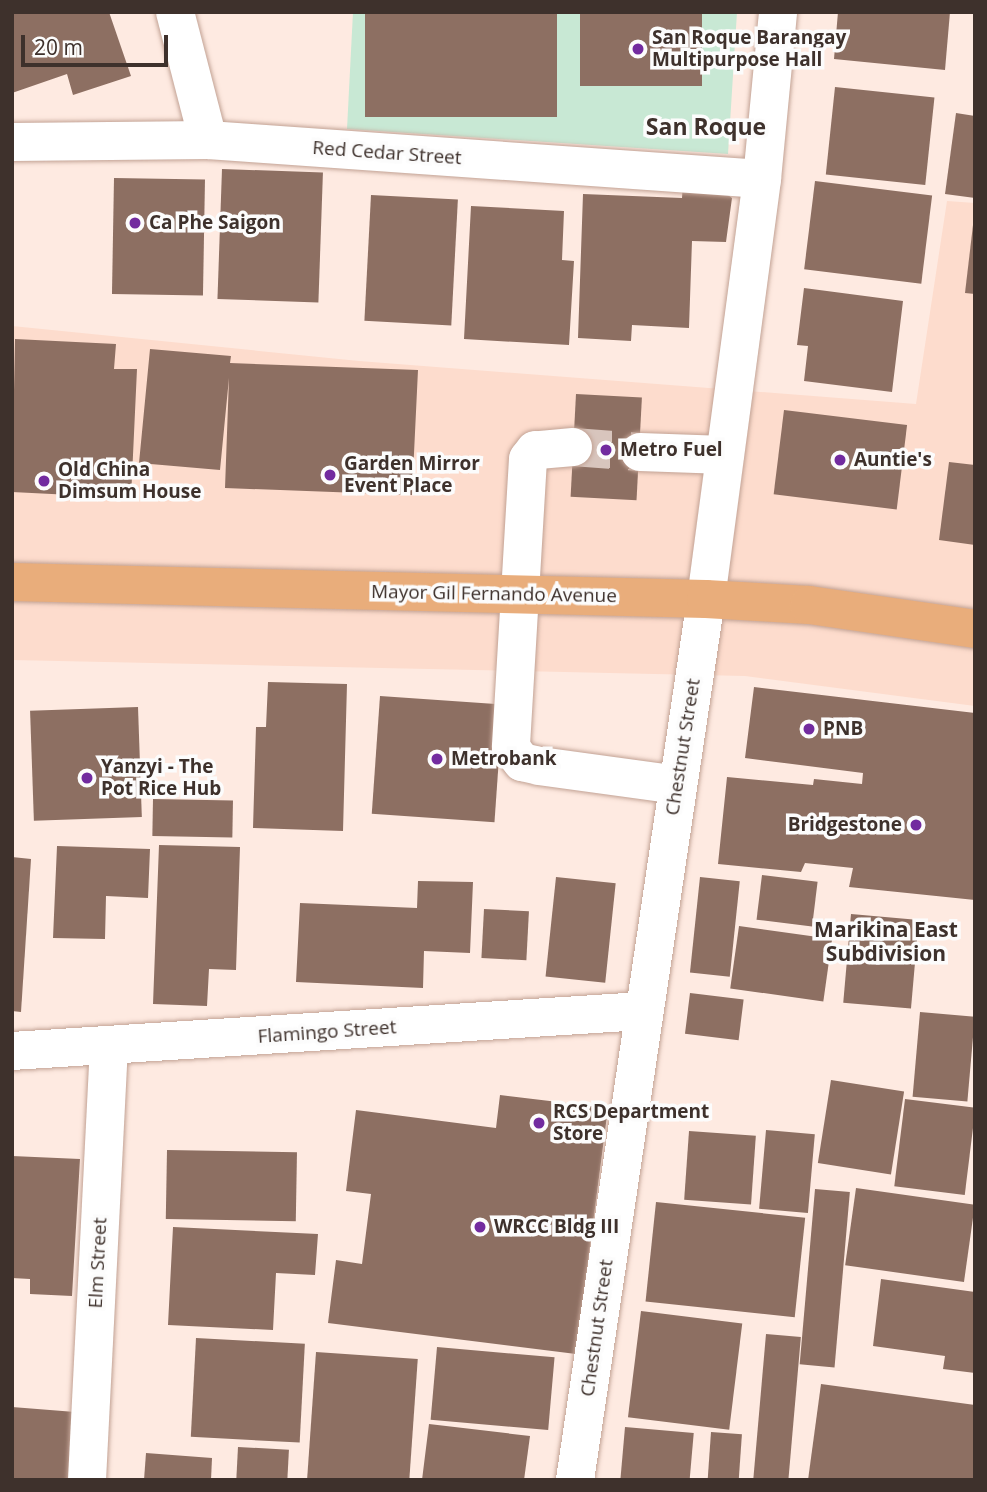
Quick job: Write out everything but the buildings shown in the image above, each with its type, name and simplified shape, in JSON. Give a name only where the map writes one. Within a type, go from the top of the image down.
[{"type":"main road","name":"Mayor Gil Fernando Avenue","points":[[12,582],[706,599],[808,605],[975,629]]},
{"type":"street","points":[[174,12],[208,140]]},
{"type":"street","name":"Chestnut Street","points":[[575,1480],[642,1011],[706,599],[762,180],[778,12]]},
{"type":"street","name":"Red Cedar Street","points":[[12,142],[208,140],[762,180]]},
{"type":"street","points":[[573,447],[535,450],[528,459],[517,594],[511,748],[522,762],[677,785]]},
{"type":"street","points":[[640,452],[725,455]]},
{"type":"street","name":"Flamingo Street","points":[[12,1051],[109,1047],[642,1011]]},
{"type":"street","name":"Elm Street","points":[[87,1480],[109,1047]]},
{"type":"shaded area","points":[[947,201],[975,203],[975,706],[745,676],[12,660],[12,326],[359,361],[916,404]]},
{"type":"green space","points":[[353,12],[737,12],[728,154],[347,129]]},
{"type":"tunnel","points":[[573,447],[640,452]]},
{"type":"place","name":"San Roque Barangay Multipurpose Hall","points":[[638,49]]},
{"type":"place","name":"Ca Phe Saigon","points":[[135,223]]},
{"type":"place","name":"Metro Fuel","points":[[606,450]]},
{"type":"place","name":"Auntie's","points":[[840,460]]},
{"type":"place","name":"Garden Mirror Event Place","points":[[330,475]]},
{"type":"place","name":"Old China Dimsum House","points":[[44,481]]},
{"type":"place","name":"PNB","points":[[809,729]]},
{"type":"place","name":"Metrobank","points":[[437,759]]},
{"type":"place","name":"Yanzyi - The Pot Rice Hub","points":[[87,778]]},
{"type":"place","name":"Bridgestone","points":[[916,825]]},
{"type":"place","name":"RCS Department Store","points":[[539,1123]]},
{"type":"place","name":"WRCC Bldg III","points":[[480,1227]]},
{"type":"district","name":"San Roque","points":[[706,126]]},
{"type":"district","name":"Marikina East Subdivision","points":[[886,941]]}]
